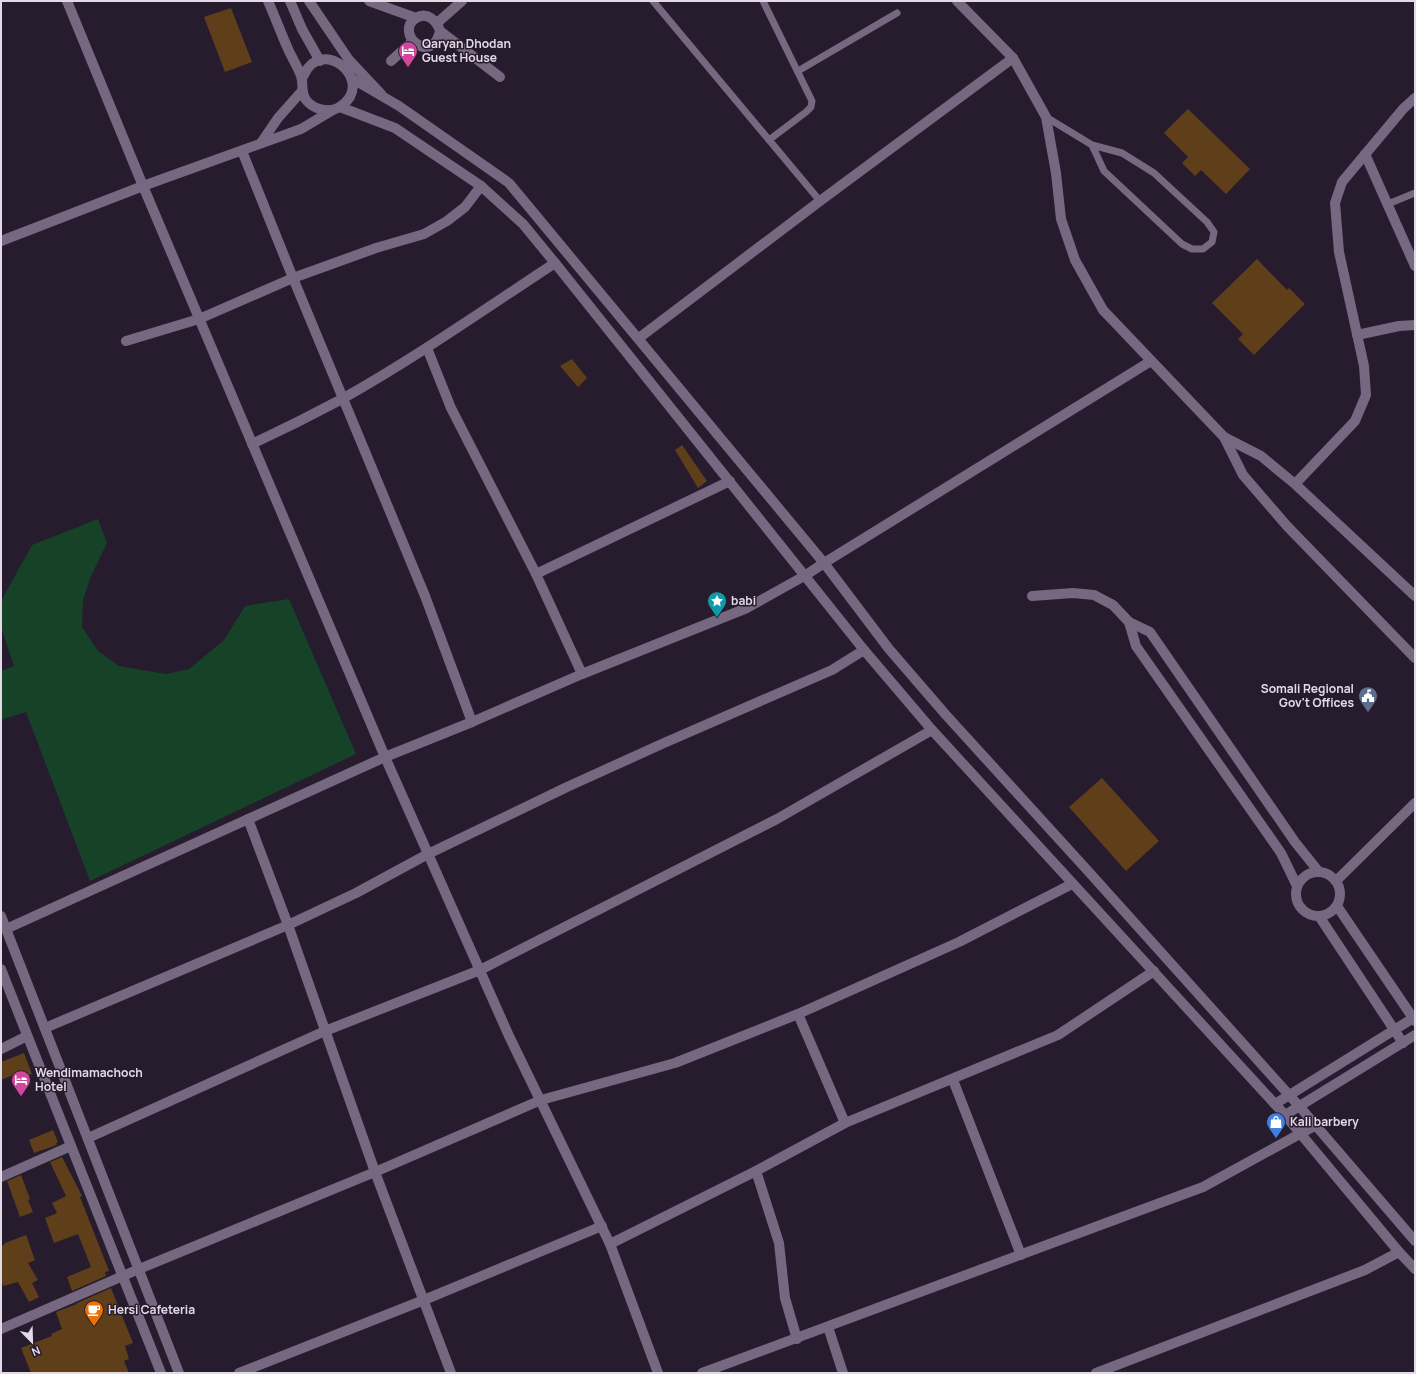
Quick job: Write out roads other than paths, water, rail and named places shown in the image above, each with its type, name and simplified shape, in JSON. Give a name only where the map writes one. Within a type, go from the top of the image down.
[{"type":"street","points":[[67,1],[143,186],[385,757],[509,1036],[610,1244],[658,1373]]},
{"type":"street","points":[[268,1],[302,78],[302,91],[310,104],[317,109],[325,110],[336,108],[395,128],[481,186],[522,224],[555,263],[864,650],[932,730],[1072,884],[1154,970],[1275,1104],[1399,1252],[1415,1269]]},
{"type":"street","points":[[290,1],[302,29],[320,61]]},
{"type":"street","points":[[309,1],[349,60],[384,97]]},
{"type":"street","points":[[369,1],[416,18],[424,16],[432,18],[439,27],[500,77]]},
{"type":"street","points":[[416,18],[411,24],[409,32],[413,41],[417,45],[425,47],[433,44],[438,39],[439,27],[462,1]]},
{"type":"street","points":[[957,1],[1013,58],[1046,117],[1056,173],[1061,219],[1075,260],[1103,310],[1224,436],[1260,456],[1296,484],[1415,596]]},
{"type":"street","points":[[391,60],[413,41]]},
{"type":"street","points":[[639,338],[1013,58]]},
{"type":"street","points":[[2,238],[261,143],[301,130],[346,101],[351,94],[352,86],[348,70],[335,61],[320,61],[309,67],[302,78]]},
{"type":"street","points":[[351,78],[399,106],[509,183],[824,563],[889,649],[946,715],[1300,1106],[1415,1241]]},
{"type":"street","points":[[261,143],[278,118],[302,91]]},
{"type":"street","points":[[1296,484],[1355,421],[1366,395],[1364,366],[1339,252],[1335,203],[1342,182],[1403,109],[1415,98]]},
{"type":"street","points":[[242,151],[342,398],[425,596],[472,722]]},
{"type":"street","points":[[1365,154],[1415,266]]},
{"type":"street","points":[[126,342],[199,319],[293,278],[376,248],[424,234],[447,221],[465,208],[481,186]]},
{"type":"street","points":[[252,444],[298,422],[342,398],[427,348],[555,263]]},
{"type":"street","points":[[1357,335],[1399,326],[1415,325]]},
{"type":"street","points":[[427,348],[451,408],[536,574],[582,674]]},
{"type":"street","points":[[6,929],[385,757],[472,722],[582,674],[747,608],[806,576],[824,563],[1151,361]]},
{"type":"street","points":[[1224,436],[1243,475],[1282,520],[1414,657]]},
{"type":"street","points":[[536,574],[730,481]]},
{"type":"street","points":[[1032,596],[1073,593],[1094,595],[1113,606],[1129,622],[1150,632],[1295,842],[1319,872]]},
{"type":"street","points":[[1129,622],[1136,646],[1281,853],[1297,886]]},
{"type":"street","points":[[45,1028],[288,925],[356,893],[428,854],[602,771],[832,670],[864,650]]},
{"type":"street","points":[[88,1138],[325,1031],[480,970],[777,819],[932,730]]},
{"type":"street","points":[[1336,881],[1415,803]]},
{"type":"street","points":[[248,820],[288,925],[375,1172],[451,1373]]},
{"type":"street","points":[[1319,872],[1329,874],[1336,881],[1340,890],[1340,900],[1335,909],[1327,915],[1319,916],[1307,914],[1300,907],[1296,898],[1297,886],[1301,879],[1309,874],[1319,872]]},
{"type":"street","points":[[1,1329],[122,1276],[375,1172],[541,1100],[675,1063],[798,1014],[959,942],[1072,884]]},
{"type":"street","points":[[1275,1104],[1289,1094],[1414,1019],[1337,906]]},
{"type":"street","points":[[1,916],[179,1373]]},
{"type":"street","points":[[1319,916],[1403,1043]]},
{"type":"street","points":[[1,969],[161,1373]]},
{"type":"street","points":[[610,1244],[846,1124],[1058,1035],[1154,970]]},
{"type":"street","points":[[798,1014],[846,1124]]},
{"type":"street","points":[[1285,1116],[1415,1035]]},
{"type":"street","points":[[1,1049],[27,1036]]},
{"type":"street","points":[[953,1080],[1021,1255]]},
{"type":"street","points":[[702,1373],[1203,1188],[1316,1125]]},
{"type":"street","points":[[1,1177],[70,1146]]},
{"type":"street","points":[[756,1171],[779,1243],[785,1298],[797,1339]]},
{"type":"street","points":[[238,1373],[424,1300],[602,1226]]},
{"type":"street","points":[[1096,1373],[1365,1270],[1399,1252]]},
{"type":"street","points":[[828,1327],[843,1373]]},
{"type":"lane","points":[[652,1],[820,201]]},
{"type":"lane","points":[[763,1],[812,101],[811,107],[806,112],[769,140]]},
{"type":"lane","points":[[798,71],[897,13]]},
{"type":"lane","points":[[1046,117],[1092,145],[1122,153],[1154,173],[1207,222],[1214,232],[1212,242],[1203,249],[1192,249],[1182,244],[1104,171],[1092,145]]},
{"type":"lane","points":[[1388,204],[1415,193]]},
{"type":"place","name":"Qaryan Dhodan Guest House","points":[[408,68]]},
{"type":"place","name":"babi","points":[[717,618]]},
{"type":"place","name":"Somali Regional Gov't Offices","points":[[1368,713]]},
{"type":"place","name":"Wendimamachoch Hotel","points":[[21,1097]]},
{"type":"place","name":"Kali barbery","points":[[1276,1139]]},
{"type":"place","name":"Hersi Cafeteria","points":[[94,1327]]}]
